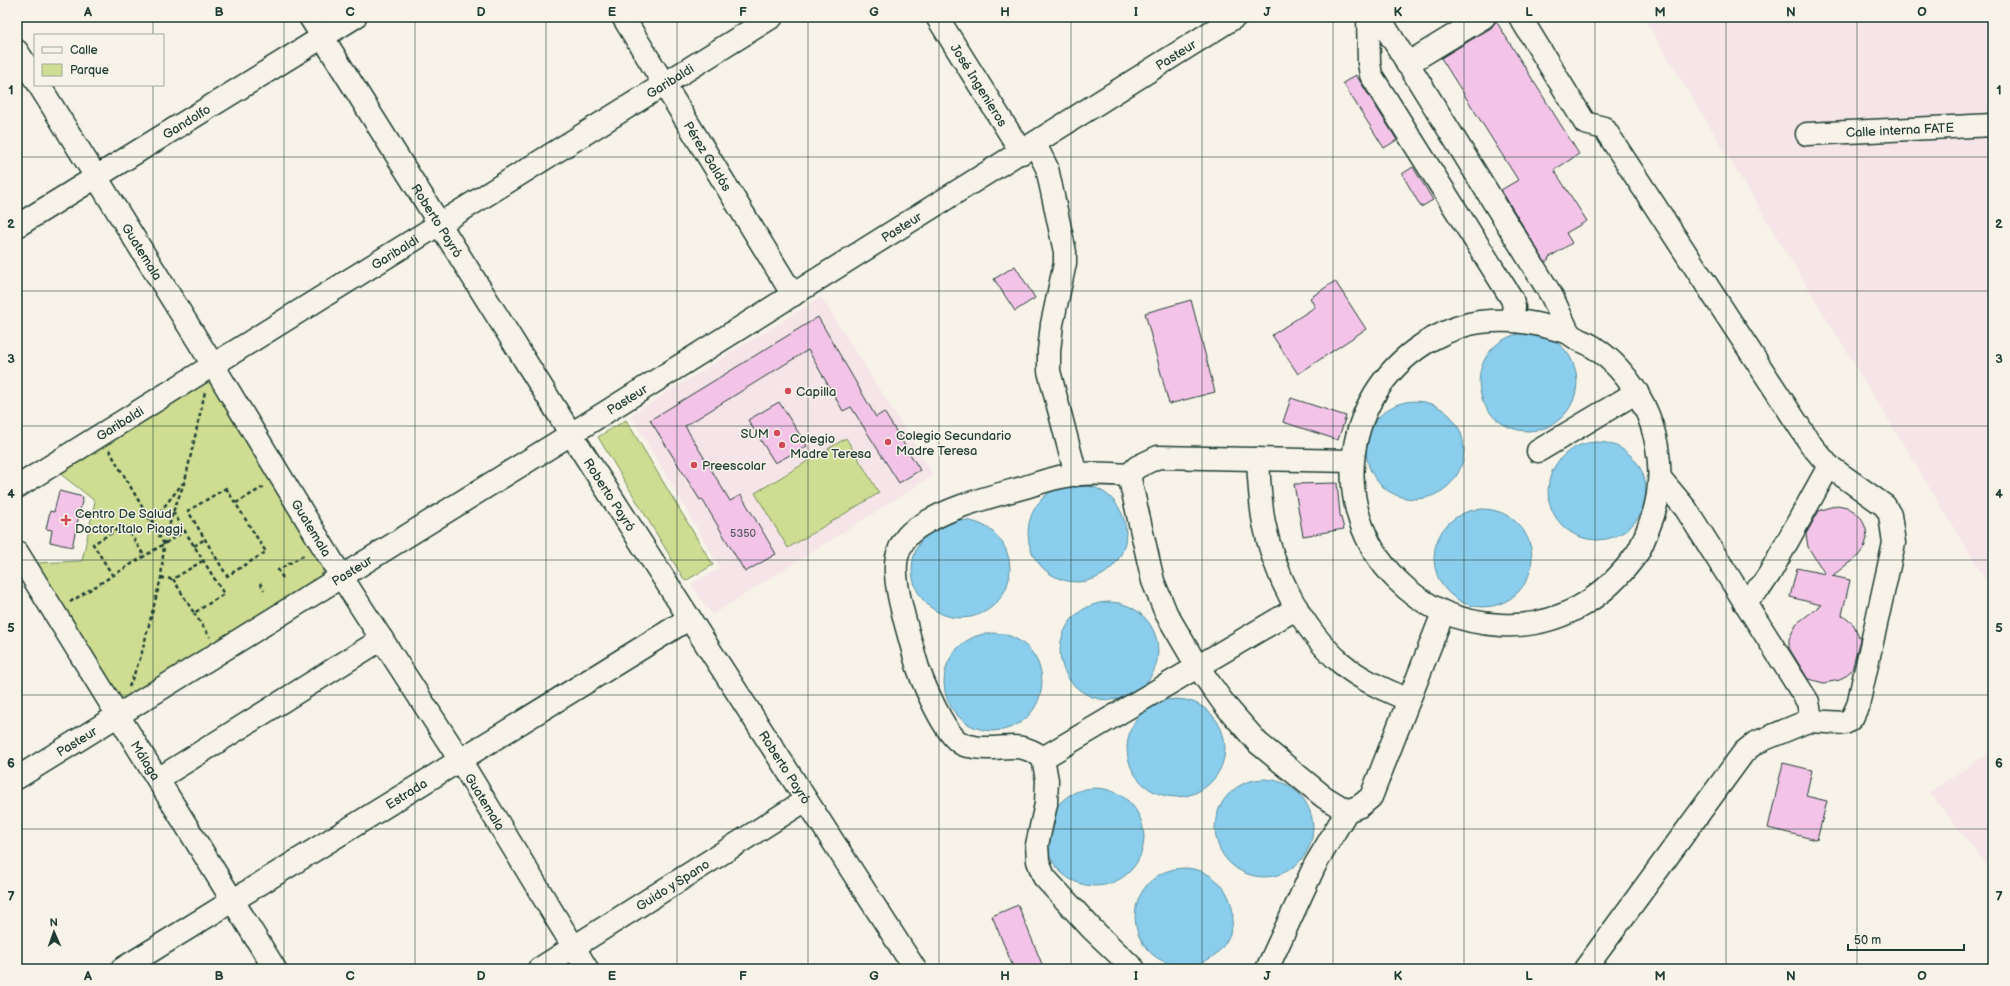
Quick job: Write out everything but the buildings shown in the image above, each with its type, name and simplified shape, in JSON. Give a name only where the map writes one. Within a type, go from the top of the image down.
[{"type":"street","name":"Roberto Payró","points":[[310,17],[572,434],[915,969]]},
{"type":"street","name":"Gandolfo","points":[[17,226],[355,17]]},
{"type":"street","name":"Pérez Galdós","points":[[623,17],[794,295]]},
{"type":"street","name":"Garibaldi","points":[[17,487],[772,17]]},
{"type":"street","name":"José Ingenieros","points":[[937,17],[1028,149],[1047,168],[1065,252],[1065,263],[1052,324],[1049,351],[1049,371],[1076,475]]},
{"type":"street","name":"Pasteur","points":[[17,778],[572,434],[1028,149],[1235,17]]},
{"type":"street","points":[[1368,17],[1369,63],[1371,75],[1512,299],[1514,307],[1511,320]]},
{"type":"street","points":[[1379,17],[1550,292],[1569,333]]},
{"type":"street","points":[[1407,64],[1484,17]]},
{"type":"street","points":[[1520,17],[1585,123],[1604,128],[1812,446],[1829,466],[1885,506],[1890,515],[1894,543],[1858,706],[1852,718],[1845,723],[1808,721],[1755,743],[1744,752],[1585,969]]},
{"type":"street","points":[[17,50],[34,77]]},
{"type":"street","name":"Guatemala","points":[[40,86],[213,365],[341,576],[460,760],[588,969]]},
{"type":"street","name":"Calle interna FATE","points":[[1806,134],[1993,125]]},
{"type":"street","points":[[1511,320],[1541,324],[1569,333],[1596,348],[1618,368],[1637,392],[1650,419],[1658,448],[1660,478],[1654,515],[1640,550],[1617,580],[1588,603],[1553,619],[1516,626],[1479,624],[1443,613],[1410,593],[1384,567],[1368,541],[1354,498],[1352,461],[1359,428],[1372,398],[1391,371],[1411,353],[1445,332],[1477,322],[1511,320]]},
{"type":"street","points":[[1538,452],[1637,392]]},
{"type":"street","points":[[1129,476],[1137,467],[1158,457],[1352,461]]},
{"type":"street","points":[[1258,459],[1264,522],[1274,561],[1297,608],[1321,643],[1340,662],[1380,688],[1408,700]]},
{"type":"street","points":[[1744,602],[1766,580],[1829,466]]},
{"type":"street","points":[[1129,476],[1090,473],[1065,476],[982,499],[941,514],[916,528],[902,544],[897,558],[899,591],[918,671],[946,728],[962,744],[983,748],[1011,745],[1032,749],[1043,758],[1047,780],[1046,804],[1037,846],[1038,861],[1044,877],[1092,930],[1134,969]]},
{"type":"street","points":[[1129,476],[1153,581],[1166,613],[1197,666],[1225,705],[1258,743],[1324,797],[1346,811]]},
{"type":"street","points":[[1660,478],[1686,509],[1808,702],[1810,713],[1808,721]]},
{"type":"street","name":"Málaga","points":[[17,552],[275,969]]},
{"type":"street","points":[[1043,758],[1297,608]]},
{"type":"street","points":[[1267,969],[1315,865],[1346,811],[1360,806],[1371,797],[1443,613]]},
{"type":"street","name":"Estrada","points":[[122,969],[690,618]]},
{"type":"street","points":[[158,779],[382,639]]},
{"type":"street","name":"Guido y Spano","points":[[539,969],[806,800]]},
{"type":"path","points":[[118,715],[142,656],[162,578],[164,545],[173,512],[185,480],[213,365]]},
{"type":"path","points":[[100,435],[164,545]]},
{"type":"path","points":[[236,503],[280,477]]},
{"type":"path","points":[[152,523],[185,480]]},
{"type":"path","points":[[226,488],[236,503],[266,552],[228,576],[188,511],[226,488]]},
{"type":"path","points":[[173,512],[224,594],[194,612]]},
{"type":"path","points":[[113,576],[93,544],[125,525],[145,557]]},
{"type":"path","points":[[54,612],[185,531]]},
{"type":"path","points":[[194,546],[205,539]]},
{"type":"path","points":[[283,578],[278,570],[322,544]]},
{"type":"path","points":[[162,578],[173,579],[204,560]]},
{"type":"path","points":[[173,579],[220,652]]},
{"type":"path","points":[[260,583],[264,590]]},
{"type":"shaded area","points":[[1643,17],[1993,17],[1993,592]]},
{"type":"shaded area","name":"Colegio Madre Teresa","points":[[821,297],[934,475],[712,615],[691,584],[720,568],[631,415]]},
{"type":"shaded area","points":[[1993,751],[1993,873],[1929,792]]},
{"type":"green space","points":[[208,380],[215,385],[322,566],[323,573],[320,578],[131,697],[122,699],[114,695],[36,563],[82,561],[95,501],[58,472]]},
{"type":"green space","points":[[626,420],[713,565],[685,581],[598,437]]},
{"type":"green space","points":[[846,438],[879,493],[788,548],[755,493]]},
{"type":"water","points":[[1528,333],[1547,337],[1563,347],[1573,363],[1577,382],[1573,401],[1563,417],[1547,427],[1528,431],[1509,427],[1493,417],[1483,401],[1479,382],[1483,363],[1493,347],[1509,337]]},
{"type":"water","points":[[1415,401],[1434,405],[1450,415],[1460,431],[1464,450],[1460,469],[1450,485],[1434,495],[1415,499],[1396,495],[1380,485],[1370,469],[1366,450],[1370,431],[1380,415],[1396,405]]},
{"type":"water","points":[[1597,442],[1616,446],[1632,456],[1642,472],[1646,491],[1642,510],[1632,526],[1616,536],[1597,540],[1578,536],[1562,526],[1552,510],[1548,491],[1552,472],[1562,456],[1578,446]]},
{"type":"water","points":[[1077,484],[1096,488],[1112,498],[1122,514],[1126,533],[1122,552],[1112,568],[1096,578],[1077,582],[1058,578],[1042,568],[1032,552],[1028,533],[1032,514],[1042,498],[1058,488]]},
{"type":"water","points":[[1483,509],[1502,513],[1518,523],[1528,539],[1532,558],[1528,577],[1518,593],[1502,603],[1483,607],[1464,603],[1448,593],[1438,577],[1434,558],[1438,539],[1448,523],[1464,513]]},
{"type":"water","points":[[961,520],[980,524],[996,534],[1006,550],[1010,569],[1006,588],[996,604],[980,614],[961,618],[942,614],[926,604],[916,588],[912,569],[916,550],[926,534],[942,524]]},
{"type":"water","points":[[1109,602],[1128,606],[1144,616],[1154,632],[1158,651],[1154,670],[1144,686],[1128,696],[1109,700],[1090,696],[1074,686],[1064,670],[1060,651],[1064,632],[1074,616],[1090,606]]},
{"type":"water","points":[[993,633],[1012,637],[1028,647],[1038,663],[1042,682],[1038,701],[1028,717],[1012,727],[993,731],[974,727],[958,717],[948,701],[944,682],[948,663],[958,647],[974,637]]},
{"type":"water","points":[[1176,699],[1195,703],[1211,713],[1221,729],[1225,748],[1221,767],[1211,783],[1195,793],[1176,797],[1157,793],[1141,783],[1131,767],[1127,748],[1131,729],[1141,713],[1157,703]]},
{"type":"water","points":[[1264,779],[1283,783],[1299,793],[1309,809],[1313,828],[1309,847],[1299,863],[1283,873],[1264,877],[1245,873],[1229,863],[1219,847],[1215,828],[1219,809],[1229,793],[1245,783]]},
{"type":"water","points":[[1095,788],[1114,792],[1130,802],[1140,818],[1144,837],[1140,856],[1130,872],[1114,882],[1095,886],[1076,882],[1060,872],[1050,856],[1046,837],[1050,818],[1060,802],[1076,792]]},
{"type":"water","points":[[1184,868],[1203,872],[1219,882],[1229,898],[1233,917],[1229,936],[1219,952],[1203,962],[1184,966],[1165,962],[1149,952],[1139,936],[1135,917],[1139,898],[1149,882],[1165,872]]},
{"type":"place","name":"Capilla","points":[[788,391]]},
{"type":"place","name":"SUM","points":[[777,433]]},
{"type":"place","name":"Colegio Secundario Madre Teresa","points":[[888,442]]},
{"type":"place","name":"Colegio Madre Teresa","points":[[782,445]]},
{"type":"place","name":"Preescolar","points":[[694,465]]},
{"type":"place","name":"Centro De Salud Doctor Italo Piaggi","points":[[66,520]]}]
